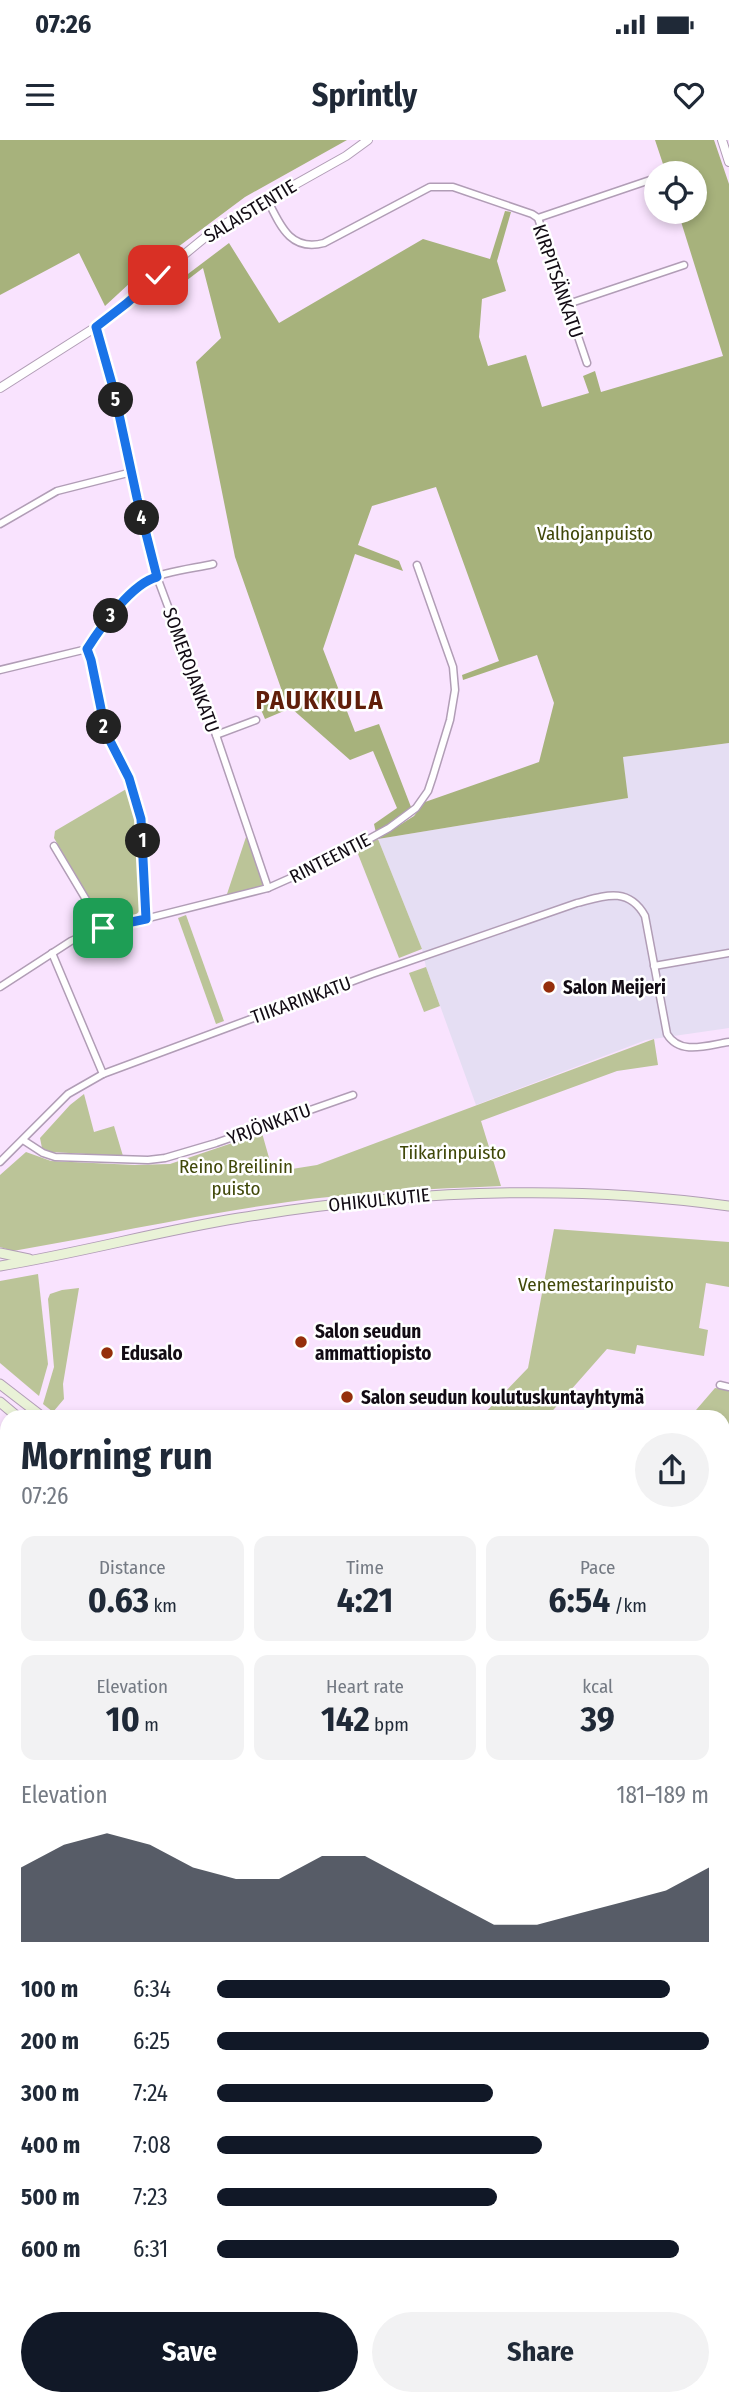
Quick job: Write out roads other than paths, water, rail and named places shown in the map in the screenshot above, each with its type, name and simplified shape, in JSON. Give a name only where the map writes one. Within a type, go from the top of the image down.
[{"type":"main road","name":"OHIKULKUTIE","points":[[0,1266],[236,1218],[373,1199],[539,1191],[672,1198],[729,1206]]},
{"type":"main road","points":[[0,1252],[34,1260]]},
{"type":"main road","points":[[0,1384],[34,1410]]},
{"type":"street","name":"SALAISTENTIE","points":[[0,388],[96,327],[214,230],[346,156],[368,140]]},
{"type":"street","points":[[722,140],[729,162]]},
{"type":"street","points":[[538,218],[644,182]]},
{"type":"street","name":"KIRPITSÄNKATU","points":[[267,199],[290,238],[313,246],[324,243],[417,192],[441,186],[453,187],[523,209],[538,218],[587,363]]},
{"type":"street","points":[[568,304],[684,265]]},
{"type":"street","name":"SOMEROJANKATU","points":[[96,327],[114,391],[157,577],[216,736],[268,888]]},
{"type":"street","points":[[0,524],[57,491],[132,472]]},
{"type":"street","points":[[0,670],[87,649],[99,630],[147,579],[213,564]]},
{"type":"street","name":"RINTEENTIE","points":[[0,988],[52,953],[103,928],[268,888],[301,875],[390,828],[416,808],[428,791],[450,720],[455,681],[453,667],[417,565]]},
{"type":"street","points":[[87,649],[106,733],[129,778],[141,819],[146,919]]},
{"type":"street","points":[[216,736],[256,720]]},
{"type":"street","points":[[54,846],[103,928]]},
{"type":"street","name":"TIIKARINKATU","points":[[0,1162],[68,1094],[103,1073],[372,974],[577,903],[606,895],[618,895],[640,907],[645,916],[654,966]]},
{"type":"street","points":[[52,953],[103,1073]]},
{"type":"street","points":[[729,953],[654,966],[667,1034],[676,1045],[699,1047],[729,1042]]},
{"type":"street","name":"YRJÖNKATU","points":[[23,1140],[55,1157],[148,1160],[165,1158],[353,1095]]},
{"type":"street","points":[[720,1385],[729,1387]]},
{"type":"place","name":"Salon Meijeri","points":[[549,987]]},
{"type":"place","name":"Salon seudun ammattiopisto","points":[[301,1342]]},
{"type":"place","name":"Edusalo","points":[[107,1353]]},
{"type":"place","name":"Salon seudun koulutuskuntayhtymä","points":[[347,1397]]},
{"type":"district","name":"PAUKKULA","points":[[320,700]]},
{"type":"park label","name":"Valhojanpuisto","points":[[595,533]]},
{"type":"park label","name":"Tiikarinpuisto","points":[[453,1152]]},
{"type":"park label","name":"Reino Breilinin puisto","points":[[236,1177]]},
{"type":"park label","name":"Venemestarinpuisto","points":[[596,1284]]}]
